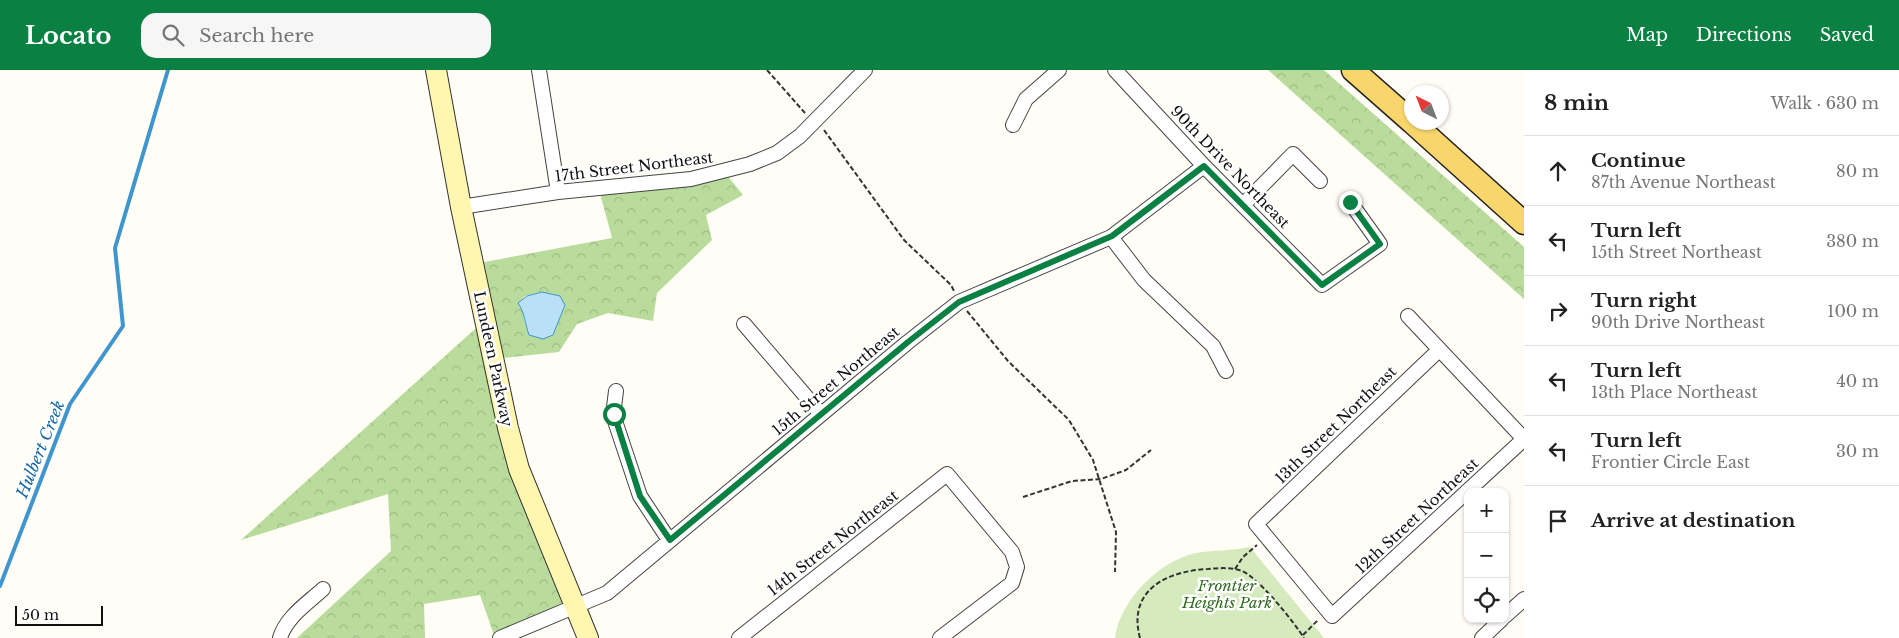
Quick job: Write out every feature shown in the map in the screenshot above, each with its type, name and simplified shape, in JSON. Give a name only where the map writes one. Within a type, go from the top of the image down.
[{"type":"main road","name":"Lundeen Parkway","points":[[436,70],[461,207],[508,428],[519,469],[588,638]]},
{"type":"main road","points":[[1353,70],[1404,115]]},
{"type":"main road","points":[[1421,130],[1524,223]]},
{"type":"street","points":[[539,70],[558,192]]},
{"type":"street","name":"17th Street Northeast","points":[[461,207],[558,192],[691,179],[750,164],[777,153],[800,136],[864,70]]},
{"type":"street","points":[[1013,125],[1026,99],[1059,70]]},
{"type":"street","name":"90th Drive Northeast","points":[[1115,70],[1204,166],[1244,204],[1322,285],[1380,244],[1350,202]]},
{"type":"street","points":[[1244,204],[1293,154],[1320,181]]},
{"type":"street","name":"15th Street Northeast","points":[[504,637],[607,593],[908,342],[959,302],[1112,236],[1204,166]]},
{"type":"street","points":[[1112,236],[1144,280],[1213,346],[1226,371]]},
{"type":"street","points":[[1408,316],[1524,439]]},
{"type":"street","points":[[744,324],[821,414]]},
{"type":"street","name":"13th Street Northeast","points":[[1266,537],[1256,524],[1439,350]]},
{"type":"street","points":[[616,391],[614,414],[640,496],[670,540]]},
{"type":"street","name":"12th Street Northeast","points":[[1332,616],[1524,439]]},
{"type":"street","name":"14th Street Northeast","points":[[739,638],[947,474],[1012,552],[1017,567],[1012,582],[940,638]]},
{"type":"street","points":[[1266,537],[1332,616]]},
{"type":"street","points":[[280,638],[282,630],[291,618],[323,589]]},
{"type":"street","points":[[1509,612],[1524,599]]},
{"type":"street","points":[[1482,638],[1498,623]]},
{"type":"path","points":[[1023,497],[1072,481],[1101,479],[1126,470],[1151,450]]},
{"type":"path","points":[[1235,569],[1243,557],[1266,537]]},
{"type":"path","points":[[1140,638],[1138,618],[1141,601],[1158,582],[1174,574],[1196,569],[1235,569],[1250,576],[1290,618],[1303,636],[1322,617],[1332,616]]},
{"type":"green space","points":[[1268,70],[1324,70],[1524,247],[1524,299]]},
{"type":"green space","points":[[726,174],[743,195],[706,215],[712,240],[657,293],[653,321],[608,313],[577,324],[559,352],[494,359],[508,428],[575,607],[495,638],[480,595],[424,604],[425,638],[297,638],[391,551],[388,494],[241,540],[486,319],[474,264],[612,238],[598,186]],"holes":[[[542,292],[565,305],[558,320],[525,324],[524,312],[519,303],[525,296]]]},
{"type":"green space","name":"Frontier Heights Park","points":[[1250,547],[1324,638],[1115,638],[1118,624],[1133,597],[1155,573],[1168,564],[1196,553]]},
{"type":"water","points":[[542,292],[560,296],[565,305],[553,335],[543,339],[529,335],[524,315],[518,303],[527,296]]},
{"type":"waterway","name":"Hulbert Creek","points":[[0,586],[70,404],[123,326],[115,248],[168,70]]},
{"type":"route","points":[[614,414],[640,496],[670,540],[908,342],[959,302],[1112,236],[1204,166],[1244,204],[1322,285],[1380,244],[1350,202]]}]
